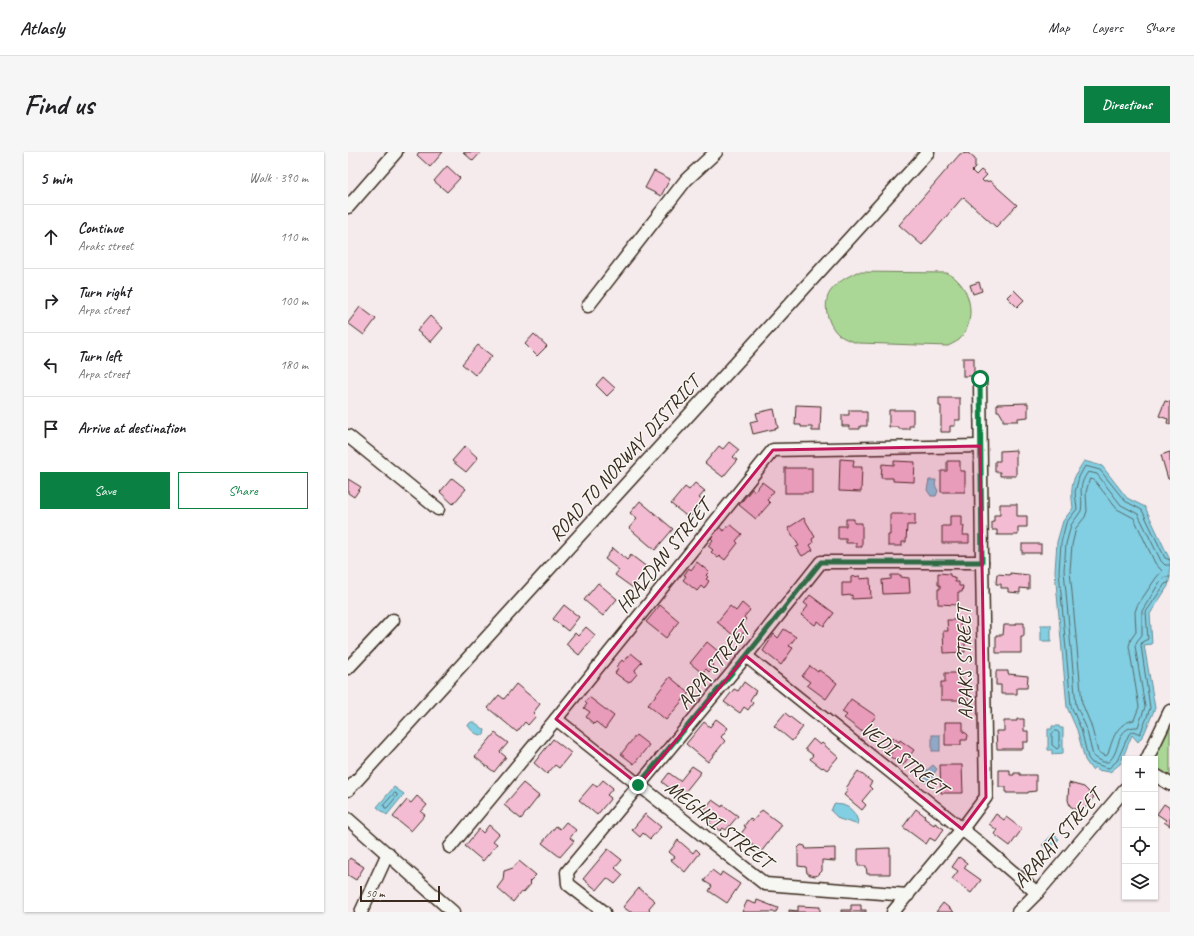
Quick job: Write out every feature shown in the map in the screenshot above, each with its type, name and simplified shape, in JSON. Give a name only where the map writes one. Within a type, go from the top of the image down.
[{"type":"street","points":[[348,207],[396,152]]},
{"type":"street","points":[[588,306],[686,180],[716,152]]},
{"type":"street","name":"ROAD TO NORWAY DISTRICT","points":[[348,790],[928,152]]},
{"type":"street","name":"ARAKS STREET","points":[[893,912],[962,829],[986,797],[980,379]]},
{"type":"street","points":[[348,436],[438,509]]},
{"type":"street","name":"HRAZDAN STREET","points":[[450,847],[556,719],[773,450],[980,446]]},
{"type":"street","name":"ARPA STREET","points":[[604,912],[568,884],[567,872],[746,656],[821,562],[982,562]]},
{"type":"street","points":[[348,668],[393,620]]},
{"type":"street","name":"VEDI STREET","points":[[746,656],[978,842],[1037,893]]},
{"type":"street","points":[[1148,756],[1170,711]]},
{"type":"street","name":"MEGHRI STREET","points":[[556,719],[765,884],[908,895]]},
{"type":"street","points":[[1158,777],[1170,784]]},
{"type":"street","name":"ARARAT STREET","points":[[1018,912],[1037,893],[1122,792]]},
{"type":"street","points":[[348,819],[388,853],[448,910]]},
{"type":"street","points":[[361,912],[388,853]]},
{"type":"highlighted area","points":[[980,446],[986,797],[962,829],[746,656],[639,785],[556,719],[773,450]]},
{"type":"green space","points":[[857,272],[947,273],[955,278],[966,293],[970,310],[968,326],[959,340],[948,346],[858,343],[850,341],[834,330],[827,314],[826,302],[833,288]]},
{"type":"green space","points":[[1170,727],[1170,780],[1158,771],[1158,756],[1156,756]]},
{"type":"water","points":[[1084,461],[1102,466],[1127,498],[1145,507],[1170,560],[1170,576],[1168,586],[1150,614],[1152,644],[1144,645],[1155,708],[1144,734],[1138,742],[1132,735],[1122,756],[1120,764],[1110,772],[1097,770],[1095,767],[1092,770],[1085,760],[1077,730],[1067,707],[1055,571],[1057,542],[1063,521],[1073,508],[1072,488],[1074,478]]},
{"type":"water","points":[[929,480],[936,480],[935,485],[938,491],[936,496],[931,496],[927,490]]},
{"type":"water","points":[[1041,625],[1051,625],[1051,641],[1041,641]]},
{"type":"water","points":[[471,722],[474,722],[485,730],[484,735],[479,735],[471,729],[468,725]]},
{"type":"water","points":[[1052,726],[1059,726],[1060,728],[1063,728],[1063,753],[1052,754],[1052,750],[1048,750],[1048,729],[1052,729]]},
{"type":"water","points":[[932,735],[940,735],[940,751],[932,751]]},
{"type":"water","points":[[933,765],[937,769],[933,775],[933,781],[927,783],[923,781],[924,773]]},
{"type":"water","points":[[394,787],[404,794],[387,815],[377,807]]},
{"type":"water","points":[[835,804],[843,805],[850,809],[856,816],[858,824],[839,819],[831,811]]},
{"type":"water","points":[[1053,834],[1059,839],[1048,850],[1042,845]]},
{"type":"building","points":[[419,152],[443,152],[430,167],[417,155]]},
{"type":"building","points":[[463,152],[481,152],[473,161]]},
{"type":"building","points":[[968,153],[975,159],[975,168],[972,171],[976,175],[981,170],[987,175],[982,180],[984,182],[990,181],[1017,205],[996,227],[963,197],[922,245],[899,225],[960,154]]},
{"type":"building","points":[[447,166],[460,178],[447,192],[434,181]]},
{"type":"building","points":[[654,171],[670,179],[661,196],[645,188]]},
{"type":"building","points":[[979,282],[982,291],[973,294],[970,285]]},
{"type":"building","points":[[1014,290],[1024,300],[1017,307],[1007,297]]},
{"type":"building","points":[[360,307],[376,319],[364,335],[348,323]]},
{"type":"building","points":[[430,316],[443,328],[431,342],[417,331]]},
{"type":"building","points":[[534,334],[547,346],[537,356],[525,344]]},
{"type":"building","points":[[478,345],[492,356],[475,375],[462,364]]},
{"type":"building","points":[[963,358],[974,358],[974,376],[963,376]]},
{"type":"building","points":[[603,377],[615,388],[607,396],[596,385]]},
{"type":"building","points":[[939,398],[960,398],[960,420],[955,420],[955,426],[950,426],[950,432],[941,432],[941,406],[939,406]]},
{"type":"building","points":[[1165,401],[1170,402],[1170,425],[1167,423],[1168,419],[1159,416]]},
{"type":"building","points":[[1028,403],[1028,417],[1018,418],[1018,421],[1003,421],[999,411],[997,411],[997,404]]},
{"type":"building","points":[[796,405],[821,406],[820,431],[812,431],[812,427],[801,427],[801,425],[795,425]]},
{"type":"building","points":[[774,409],[778,428],[753,434],[750,422],[758,420],[756,413]]},
{"type":"building","points":[[849,410],[861,410],[861,412],[867,412],[867,426],[860,426],[860,429],[849,429],[849,426],[842,426],[842,415],[849,415]]},
{"type":"building","points":[[889,410],[913,410],[913,426],[909,426],[909,429],[889,427]]},
{"type":"building","points":[[729,442],[739,450],[733,457],[737,460],[723,477],[705,463],[719,446],[723,449]]},
{"type":"building","points":[[465,446],[478,458],[466,472],[452,461]]},
{"type":"building","points":[[1016,450],[1016,476],[1000,476],[1000,472],[995,472],[995,461],[1000,461],[1000,451]]},
{"type":"building","points":[[1170,452],[1170,479],[1168,479],[1161,455]]},
{"type":"building","points":[[840,459],[854,460],[853,467],[862,467],[861,492],[839,491]]},
{"type":"building","points":[[894,461],[915,462],[914,482],[893,481],[893,478],[881,478],[882,464],[894,465]]},
{"type":"building","points":[[947,461],[960,461],[960,471],[965,471],[965,492],[941,492],[941,471],[947,471]]},
{"type":"building","points":[[785,468],[812,468],[812,493],[785,493]]},
{"type":"building","points":[[452,478],[466,489],[453,504],[440,492]]},
{"type":"building","points":[[348,479],[361,487],[354,497],[348,493]]},
{"type":"building","points":[[762,482],[774,491],[767,500],[770,503],[756,519],[739,505],[752,489],[755,491]]},
{"type":"building","points":[[695,483],[705,491],[699,498],[703,501],[689,518],[671,504],[685,487],[689,490]]},
{"type":"building","points":[[640,501],[673,529],[655,550],[629,528],[637,519],[630,513]]},
{"type":"building","points":[[1000,504],[1017,504],[1017,516],[1027,516],[1027,527],[1018,527],[1018,535],[997,535],[997,530],[992,530],[994,515],[1000,515]]},
{"type":"building","points":[[890,514],[915,514],[915,525],[907,525],[906,542],[902,542],[902,546],[888,546],[888,535],[890,535]]},
{"type":"building","points":[[950,516],[962,516],[962,526],[964,526],[963,535],[969,535],[969,543],[942,543],[942,526],[950,526]]},
{"type":"building","points":[[804,518],[815,537],[812,539],[813,543],[810,545],[813,550],[802,556],[796,547],[799,546],[788,528]]},
{"type":"building","points":[[846,519],[854,519],[854,523],[862,523],[862,547],[856,547],[856,543],[846,543],[846,539],[838,539],[838,526],[846,526]]},
{"type":"building","points":[[730,524],[742,534],[736,541],[738,543],[725,560],[720,556],[718,558],[711,552],[713,550],[708,546],[713,540],[710,537],[719,527],[724,531]]},
{"type":"building","points":[[1022,544],[1041,544],[1041,553],[1022,553]]},
{"type":"building","points":[[613,548],[627,560],[631,555],[648,568],[633,588],[615,575],[619,570],[605,559]]},
{"type":"building","points":[[697,562],[709,572],[706,575],[708,577],[706,579],[709,581],[704,589],[701,586],[697,591],[683,580],[686,576],[684,575],[689,568],[691,570]]},
{"type":"building","points":[[938,573],[950,574],[950,576],[955,578],[955,582],[959,582],[959,586],[963,586],[962,592],[958,592],[958,605],[938,604],[938,589],[940,589],[940,585],[938,585]]},
{"type":"building","points":[[1010,573],[1029,575],[1029,589],[1020,588],[1020,593],[1008,592],[1008,588],[1001,588],[1001,584],[996,584],[997,574],[1010,575]]},
{"type":"building","points":[[891,575],[901,575],[901,577],[909,578],[910,593],[883,594],[882,580],[891,579]]},
{"type":"building","points":[[860,576],[860,579],[870,578],[871,598],[852,599],[852,595],[842,596],[842,583],[851,583],[851,577]]},
{"type":"building","points":[[598,583],[617,599],[603,616],[584,600]]},
{"type":"building","points":[[810,595],[834,613],[824,626],[818,621],[815,625],[801,615],[808,606],[804,603]]},
{"type":"building","points":[[742,603],[750,610],[744,617],[746,619],[741,625],[746,629],[741,636],[736,632],[733,635],[717,622],[730,606],[736,611]]},
{"type":"building","points":[[564,605],[579,617],[568,631],[553,619]]},
{"type":"building","points":[[660,605],[679,621],[666,638],[646,622]]},
{"type":"building","points":[[947,620],[960,620],[961,631],[969,631],[969,642],[965,642],[965,652],[944,653],[943,631],[948,631]]},
{"type":"building","points":[[1016,623],[1024,623],[1024,636],[1021,636],[1021,653],[996,653],[996,635],[1003,635],[1004,625],[1016,625]]},
{"type":"building","points":[[586,627],[595,635],[579,655],[566,644],[575,633],[578,636]]},
{"type":"building","points":[[784,629],[796,637],[789,646],[793,648],[781,665],[763,651],[774,634],[778,638]]},
{"type":"building","points":[[707,642],[719,652],[711,663],[714,666],[709,672],[706,669],[702,673],[690,663]]},
{"type":"building","points":[[631,653],[642,662],[635,670],[637,674],[631,681],[627,682],[615,673],[618,669],[616,667],[622,660],[624,662]]},
{"type":"building","points":[[810,666],[818,672],[819,670],[837,683],[826,699],[807,685],[810,682],[802,676]]},
{"type":"building","points":[[996,671],[1008,671],[1008,674],[1028,676],[1027,688],[1017,688],[1017,694],[1001,694],[1001,685],[996,685]]},
{"type":"building","points":[[945,673],[961,673],[961,682],[964,682],[964,691],[968,691],[968,700],[941,700],[941,682],[945,682]]},
{"type":"building","points":[[670,677],[689,693],[666,720],[648,705]]},
{"type":"building","points":[[744,682],[756,691],[750,700],[753,703],[748,710],[744,707],[740,713],[724,702],[734,689],[738,691]]},
{"type":"building","points":[[516,684],[540,704],[533,713],[536,716],[528,725],[525,722],[517,732],[488,708],[499,695],[504,699]]},
{"type":"building","points":[[589,697],[614,716],[605,729],[596,722],[594,724],[586,717],[590,712],[584,708],[587,704],[585,702]]},
{"type":"building","points":[[851,699],[876,716],[864,731],[861,731],[844,718],[847,715],[842,712]]},
{"type":"building","points":[[785,713],[803,727],[792,741],[774,726]]},
{"type":"building","points":[[716,719],[728,728],[721,737],[725,741],[708,762],[686,744],[704,722],[710,727]]},
{"type":"building","points":[[1017,719],[1024,719],[1024,731],[1028,731],[1028,742],[1023,742],[1023,749],[997,749],[996,731],[1004,731],[1004,721],[1017,721]]},
{"type":"building","points":[[945,722],[963,722],[963,732],[968,735],[967,740],[961,740],[961,745],[945,745]]},
{"type":"building","points":[[495,733],[508,743],[500,752],[506,757],[494,772],[475,757]]},
{"type":"building","points":[[636,735],[649,745],[634,764],[621,754]]},
{"type":"building","points":[[893,737],[914,750],[903,765],[889,756],[892,752],[886,747]]},
{"type":"building","points":[[553,739],[571,753],[559,768],[555,765],[547,774],[534,763]]},
{"type":"building","points":[[813,739],[820,745],[822,743],[838,757],[827,770],[810,759],[813,755],[805,749]]},
{"type":"building","points":[[940,765],[962,765],[963,793],[941,793]]},
{"type":"building","points":[[692,766],[701,772],[681,797],[662,782],[669,773],[680,781]]},
{"type":"building","points":[[999,770],[1010,770],[1010,775],[1020,773],[1020,775],[1036,775],[1036,791],[1028,793],[1006,793],[1006,787],[999,787]]},
{"type":"building","points":[[858,771],[872,782],[869,786],[872,789],[862,801],[866,805],[862,810],[844,795],[848,790],[846,788]]},
{"type":"building","points":[[603,780],[613,788],[607,795],[611,798],[597,815],[579,800],[593,784],[597,787]]},
{"type":"building","points":[[523,783],[539,796],[521,819],[504,805]]},
{"type":"building","points":[[1069,783],[1084,787],[1094,797],[1084,809],[1077,810],[1070,806],[1068,800]]},
{"type":"building","points":[[417,796],[427,805],[421,812],[425,815],[411,831],[393,817],[407,800],[411,803]]},
{"type":"building","points":[[712,800],[722,807],[723,805],[738,816],[726,830],[723,828],[720,831],[709,823],[714,817],[704,810]]},
{"type":"building","points":[[1164,804],[1170,808],[1170,826],[1164,822],[1166,820],[1158,815]]},
{"type":"building","points":[[916,809],[925,816],[924,818],[934,825],[935,823],[944,829],[935,841],[930,838],[926,844],[903,827]]},
{"type":"building","points":[[762,810],[782,825],[761,852],[740,835],[750,818],[753,821]]},
{"type":"building","points":[[645,814],[661,827],[650,839],[643,833],[640,837],[632,830]]},
{"type":"building","points":[[996,814],[1004,820],[1006,817],[1022,829],[1010,846],[994,834],[997,830],[989,824]]},
{"type":"building","points":[[566,822],[576,830],[570,838],[574,841],[560,857],[542,843],[556,826],[560,829]]},
{"type":"building","points":[[489,825],[499,834],[493,841],[497,844],[483,861],[465,846],[479,829],[483,833]]},
{"type":"building","points":[[678,840],[693,853],[696,849],[700,853],[685,872],[671,860],[675,857],[669,852]]},
{"type":"building","points":[[801,845],[805,846],[806,849],[835,848],[835,861],[822,860],[822,871],[815,876],[810,875],[807,873],[806,867],[798,866],[798,848]]},
{"type":"building","points":[[890,848],[890,874],[867,874],[866,866],[858,866],[858,849]]},
{"type":"building","points":[[608,849],[622,860],[615,868],[623,875],[615,884],[607,878],[597,890],[583,879]]},
{"type":"building","points":[[959,857],[967,863],[964,868],[981,880],[971,893],[952,879],[958,871],[952,867]]},
{"type":"building","points":[[350,858],[364,867],[356,880],[348,875],[348,861]]},
{"type":"building","points":[[519,861],[536,875],[529,882],[531,884],[523,893],[521,892],[513,902],[497,888],[503,880],[504,871],[513,868]]},
{"type":"building","points":[[712,870],[720,876],[722,872],[740,884],[727,903],[709,891],[712,886],[704,881]]},
{"type":"building","points":[[639,888],[655,901],[649,908],[650,912],[630,912],[623,907]]},
{"type":"building","points":[[757,900],[778,908],[776,912],[742,912],[747,901],[756,904]]},
{"type":"building","points":[[943,903],[954,912],[936,912]]},
{"type":"building","points":[[851,905],[861,905],[861,910],[866,910],[866,912],[841,912],[841,910],[851,910]]},
{"type":"building","points":[[798,906],[820,907],[820,912],[789,912],[789,910],[798,911]]},
{"type":"route","points":[[638,785],[746,656],[821,562],[982,562],[980,379]]}]
